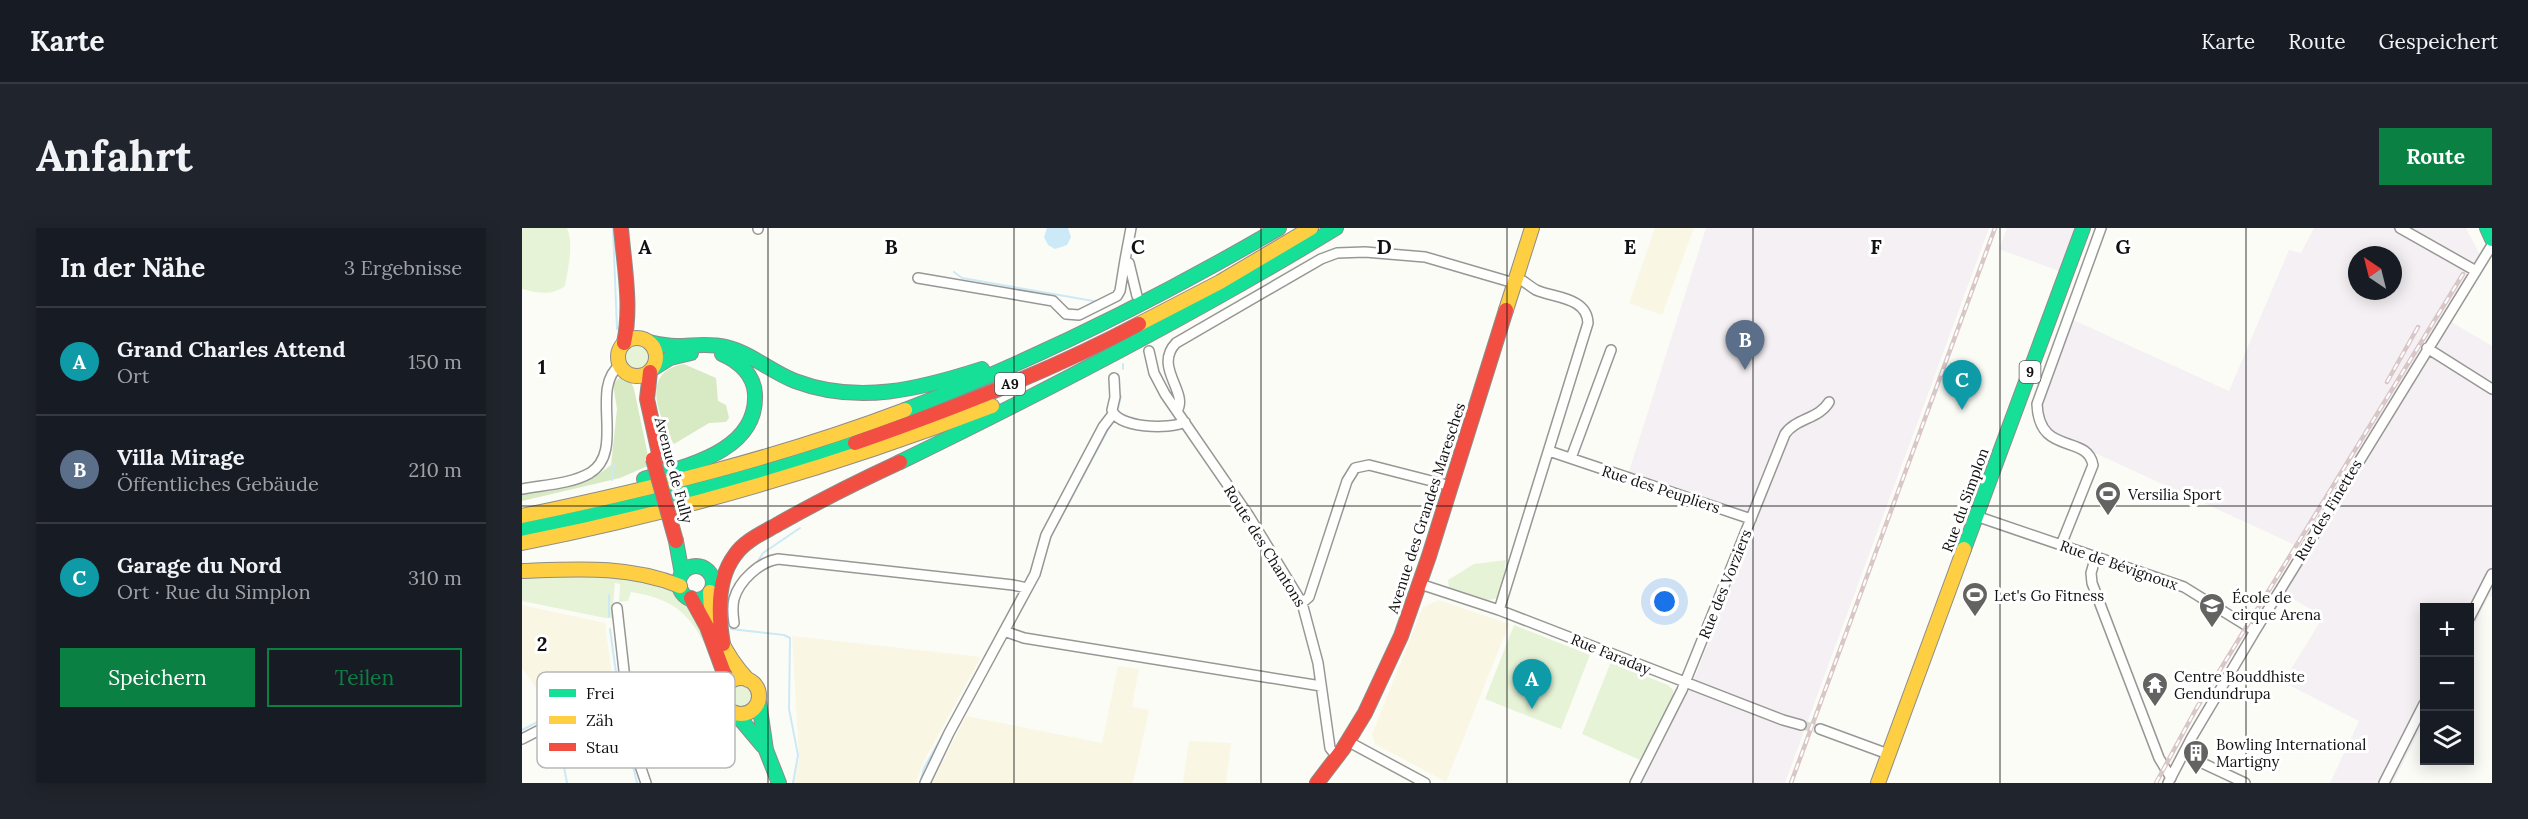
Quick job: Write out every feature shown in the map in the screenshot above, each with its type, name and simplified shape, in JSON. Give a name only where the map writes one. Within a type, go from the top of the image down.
[{"type":"main road","points":[[522,514],[626,484],[708,456],[737,440],[750,426],[756,405],[755,388],[747,372],[732,358],[717,353],[693,352],[670,358],[641,376],[630,375],[620,365],[619,352],[627,329],[621,228]]},
{"type":"main road","points":[[522,514],[602,500],[686,479],[845,431],[970,385],[1112,319],[1197,275],[1279,228]]},
{"type":"main road","name":"A9","points":[[522,530],[635,507],[747,477],[838,449],[936,414],[1022,379],[1126,330],[1236,272],[1311,228]]},
{"type":"main road","name":"A9","points":[[522,543],[676,510],[838,463],[997,404],[1183,316],[1336,228]]},
{"type":"main road","name":"Avenue des Grandes Maresches","points":[[1318,783],[1349,742],[1387,674],[1420,584],[1532,228]]},
{"type":"main road","name":"Rue du Simplon","points":[[1878,783],[2083,228]]},
{"type":"main road","points":[[2487,228],[2492,239]]},
{"type":"main road","points":[[626,290],[636,324],[657,354],[652,370]]},
{"type":"main road","points":[[691,598],[701,598],[734,556],[759,537],[812,506],[1183,316]]},
{"type":"main road","points":[[624,343],[635,338],[669,346],[710,344],[725,346],[807,386],[838,393],[872,395],[908,391],[953,379],[1033,351],[1112,319]]},
{"type":"main road","name":"Avenue de Fully","points":[[652,370],[647,399],[656,458]]},
{"type":"main road","name":"Avenue de Fully","points":[[630,375],[639,397],[680,540],[681,580]]},
{"type":"main road","name":"Avenue de Fully","points":[[680,540],[698,566]]},
{"type":"main road","points":[[723,645],[719,619],[720,596],[734,556]]},
{"type":"main road","points":[[681,580],[690,567],[698,566],[707,570],[711,587],[710,616],[735,665],[757,688],[766,750],[779,783]]},
{"type":"main road","points":[[522,571],[606,571],[681,580]]},
{"type":"main road","points":[[681,580],[685,594],[691,598],[706,627],[721,672]]},
{"type":"main road","points":[[735,680],[748,680]]},
{"type":"main road","points":[[735,713],[750,713],[759,702]]},
{"type":"main road","points":[[735,714],[766,750]]},
{"type":"street","points":[[918,278],[1053,301],[1066,314],[1078,315],[1117,296],[1120,291],[1131,228]]},
{"type":"street","points":[[2061,545],[2093,465],[2092,457],[2086,451],[2053,439],[2043,429],[2038,418],[2037,404],[2101,228]]},
{"type":"street","points":[[2400,228],[2476,271]]},
{"type":"street","name":"Rue des Finettes","points":[[2169,780],[2255,631],[2492,245]]},
{"type":"street","points":[[1177,411],[1180,402],[1168,361],[1171,349],[1176,343],[1326,257],[1357,251],[1425,257],[1515,280],[1536,290],[1578,304],[1584,308],[1588,318],[1583,343],[1499,609]]},
{"type":"street","points":[[1125,260],[1129,263],[1137,296]]},
{"type":"street","points":[[2427,348],[2492,389]]},
{"type":"street","points":[[1571,458],[1611,350]]},
{"type":"street","name":"Route des Chantons","points":[[1149,351],[1160,384],[1249,516],[1302,603],[1311,630],[1322,686],[1330,748],[1337,757]]},
{"type":"street","points":[[522,489],[577,478],[590,473],[599,465],[606,445],[609,382],[613,371],[620,365]]},
{"type":"street","points":[[925,783],[949,733],[1037,569],[1050,527],[1103,427],[1113,414],[1114,378]]},
{"type":"street","name":"Rue des Vorziers","points":[[1635,783],[1685,683],[1787,430],[1823,410],[1829,402]]},
{"type":"street","points":[[1113,414],[1119,421],[1136,424],[1169,426],[1185,422]]},
{"type":"street","name":"Rue des Peupliers","points":[[1549,452],[1751,519]]},
{"type":"street","points":[[1302,603],[1309,597],[1347,481],[1355,468],[1364,465],[1374,466],[1451,486]]},
{"type":"street","name":"Rue de Bévignoux","points":[[1976,516],[2184,587],[2255,631]]},
{"type":"street","name":"Rue des Finettes","points":[[2096,556],[2091,573],[2092,583],[2169,780]]},
{"type":"street","points":[[734,623],[734,599],[740,587],[760,565],[778,559],[1027,588]]},
{"type":"street","points":[[2474,608],[2492,574]]},
{"type":"street","name":"Rue Faraday","points":[[1420,584],[1499,609],[1685,683],[1801,725]]},
{"type":"street","points":[[617,608],[625,672]]},
{"type":"street","points":[[1004,632],[1024,638],[1322,686]]},
{"type":"street","points":[[2384,783],[2420,711]]},
{"type":"street","points":[[1820,729],[1888,754]]},
{"type":"street","points":[[522,739],[537,732]]},
{"type":"street","points":[[1349,742],[1425,783]]},
{"type":"street","points":[[2183,754],[2245,783]]},
{"type":"street","points":[[641,768],[646,783]]},
{"type":"shaded area","points":[[1655,228],[1694,228],[1662,315],[1629,303]]},
{"type":"shaded area","points":[[1706,228],[1989,228],[1785,783],[1642,783],[1695,677],[1758,518],[1628,475]]},
{"type":"shaded area","points":[[2007,228],[2075,228],[2059,271],[1999,249]]},
{"type":"shaded area","points":[[2314,228],[2466,228],[2480,255],[2450,321],[2492,346],[2492,597],[2489,596],[2474,625],[2474,603],[2420,603],[2420,730],[2393,783],[2330,783],[2359,721],[2283,682],[2323,617],[2285,594],[2308,551],[2058,436],[2051,432],[2040,412],[2071,319],[2229,391],[2289,250],[2301,253]]},
{"type":"shaded area","points":[[1439,600],[1509,624],[1446,782],[1375,744],[1372,734],[1423,607]]},
{"type":"shaded area","points":[[522,605],[605,623],[611,672],[537,672],[537,690],[522,668]]},
{"type":"shaded area","points":[[792,636],[981,657],[924,761],[916,783],[794,783],[799,758]]},
{"type":"shaded area","points":[[1118,666],[1139,669],[1132,707],[1149,710],[1133,783],[932,783],[966,716],[1102,743]]},
{"type":"shaded area","points":[[1189,741],[1231,743],[1226,783],[1183,783]]},
{"type":"green space","points":[[522,228],[567,228],[570,249],[565,286],[550,292],[522,289]]},
{"type":"green space","points":[[637,343],[647,347],[651,357],[647,367],[637,371],[627,367],[623,357],[627,347]]},
{"type":"green space","points":[[684,364],[716,378],[718,401],[726,405],[729,418],[726,422],[709,423],[674,444],[659,409],[656,397],[657,386],[661,376],[670,369]]},
{"type":"green space","points":[[621,376],[630,380],[634,389],[650,465],[620,478],[522,501],[522,495],[595,477],[611,465],[617,409],[613,384]]},
{"type":"green space","points":[[1506,560],[1501,596],[1488,600],[1449,589],[1448,580],[1474,564]]},
{"type":"green space","points":[[522,577],[612,577],[636,579],[657,585],[676,594],[695,614],[719,672],[697,630],[678,610],[666,602],[631,592],[628,601],[619,602],[620,584],[615,583],[612,618],[522,601]]},
{"type":"green space","points":[[1514,625],[1590,655],[1561,729],[1485,699]]},
{"type":"green space","points":[[1611,662],[1668,685],[1673,690],[1674,696],[1642,761],[1582,734]]},
{"type":"green space","points":[[745,686],[751,692],[749,704],[741,707],[735,705],[735,687]]},
{"type":"water","points":[[1047,228],[1068,228],[1071,237],[1067,245],[1055,249],[1048,245],[1044,237]]},
{"type":"waterway","points":[[613,228],[617,329]]},
{"type":"waterway","points":[[954,272],[962,278],[1099,302]]},
{"type":"waterway","points":[[1123,364],[1123,369]]},
{"type":"waterway","points":[[1117,413],[1121,396]]},
{"type":"waterway","points":[[1050,538],[1111,424]]},
{"type":"waterway","points":[[612,480],[614,464]]},
{"type":"waterway","points":[[756,564],[763,553],[800,528]]},
{"type":"waterway","points":[[1026,580],[1032,569]]},
{"type":"waterway","points":[[1008,615],[1020,593]]},
{"type":"waterway","points":[[609,595],[609,617]]},
{"type":"waterway","points":[[730,623],[731,629],[784,635],[790,638],[789,709],[798,755],[793,783]]},
{"type":"waterway","points":[[985,657],[1001,628]]},
{"type":"waterway","points":[[610,629],[616,672]]},
{"type":"waterway","points":[[920,783],[924,768],[960,704]]},
{"type":"waterway","points":[[522,730],[537,722]]},
{"type":"waterway","points":[[564,768],[567,783]]},
{"type":"waterway","points":[[633,768],[637,783]]},
{"type":"tunnel","points":[[1801,725],[1820,729]]},
{"type":"railway","points":[[1791,783],[1995,228]]},
{"type":"railway","points":[[2156,783],[2196,709],[2463,274]]},
{"type":"railway","points":[[2387,382],[2418,327]]},
{"type":"traffic: fast","points":[[905,410],[1049,349],[1188,279],[1279,228]]},
{"type":"traffic: fast","points":[[900,462],[1121,350],[1229,291],[1336,228]]},
{"type":"traffic: fast","points":[[1964,549],[2083,228]]},
{"type":"traffic: fast","points":[[2487,228],[2492,239]]},
{"type":"traffic: fast","points":[[649,342],[673,346],[726,347],[795,381],[842,392],[889,392],[935,383],[982,369]]},
{"type":"traffic: fast","points":[[654,368],[670,358],[691,353]]},
{"type":"traffic: fast","points":[[644,479],[717,453],[733,443],[745,429],[753,413],[754,387],[749,375],[734,361],[722,354]]},
{"type":"traffic: fast","points":[[522,530],[690,492],[855,443]]},
{"type":"traffic: fast","points":[[676,541],[682,574]]},
{"type":"traffic: fast","points":[[696,566],[708,571],[713,583],[708,595],[696,600],[684,595],[679,583],[684,571],[696,566]]},
{"type":"traffic: fast","points":[[759,702],[766,750],[779,783]]},
{"type":"traffic: fast","points":[[736,714],[763,746]]},
{"type":"traffic: slow","points":[[1139,324],[1220,282],[1311,228]]},
{"type":"traffic: slow","points":[[1506,310],[1532,228]]},
{"type":"traffic: slow","points":[[637,338],[651,343],[656,357],[651,371],[637,376],[623,371],[618,357],[623,343],[637,338]]},
{"type":"traffic: slow","points":[[522,543],[642,516],[760,485],[877,448],[992,406]]},
{"type":"traffic: slow","points":[[522,516],[619,495],[764,457],[905,410]]},
{"type":"traffic: slow","points":[[1878,783],[1964,549]]},
{"type":"traffic: slow","points":[[522,571],[582,569],[622,571],[661,579],[680,586]]},
{"type":"traffic: slow","points":[[710,592],[713,617],[720,640],[732,661],[748,680]]},
{"type":"traffic: slow","points":[[735,679],[748,679],[754,683],[759,696]]},
{"type":"traffic: slow","points":[[735,713],[748,713],[754,709],[759,696]]},
{"type":"traffic: jam","points":[[621,228],[627,300],[624,343]]},
{"type":"traffic: jam","points":[[1317,783],[1343,749],[1365,713],[1401,636],[1429,556],[1506,310]]},
{"type":"traffic: jam","points":[[855,443],[999,389],[1139,324]]},
{"type":"traffic: jam","points":[[650,372],[647,399],[660,458]]},
{"type":"traffic: jam","points":[[653,459],[676,541]]},
{"type":"traffic: jam","points":[[723,644],[720,621],[722,586],[724,575],[739,550],[756,537],[795,515],[900,462]]},
{"type":"traffic: jam","points":[[691,598],[707,627],[724,672]]},
{"type":"place","name":"Villa Mirage","points":[[1745,370]]},
{"type":"place","name":"Garage du Nord","points":[[1962,410]]},
{"type":"place","name":"Versilia Sport","points":[[2108,517]]},
{"type":"place","name":"Let's Go Fitness","points":[[1975,618]]},
{"type":"place","name":"École de cirque Arena","points":[[2212,629]]},
{"type":"place","name":"Centre Bouddhiste Gendundrupa","points":[[2155,708]]},
{"type":"place","name":"Grand Charles Attend","points":[[1532,709]]},
{"type":"place","name":"Bowling International Martigny","points":[[2196,776]]}]
